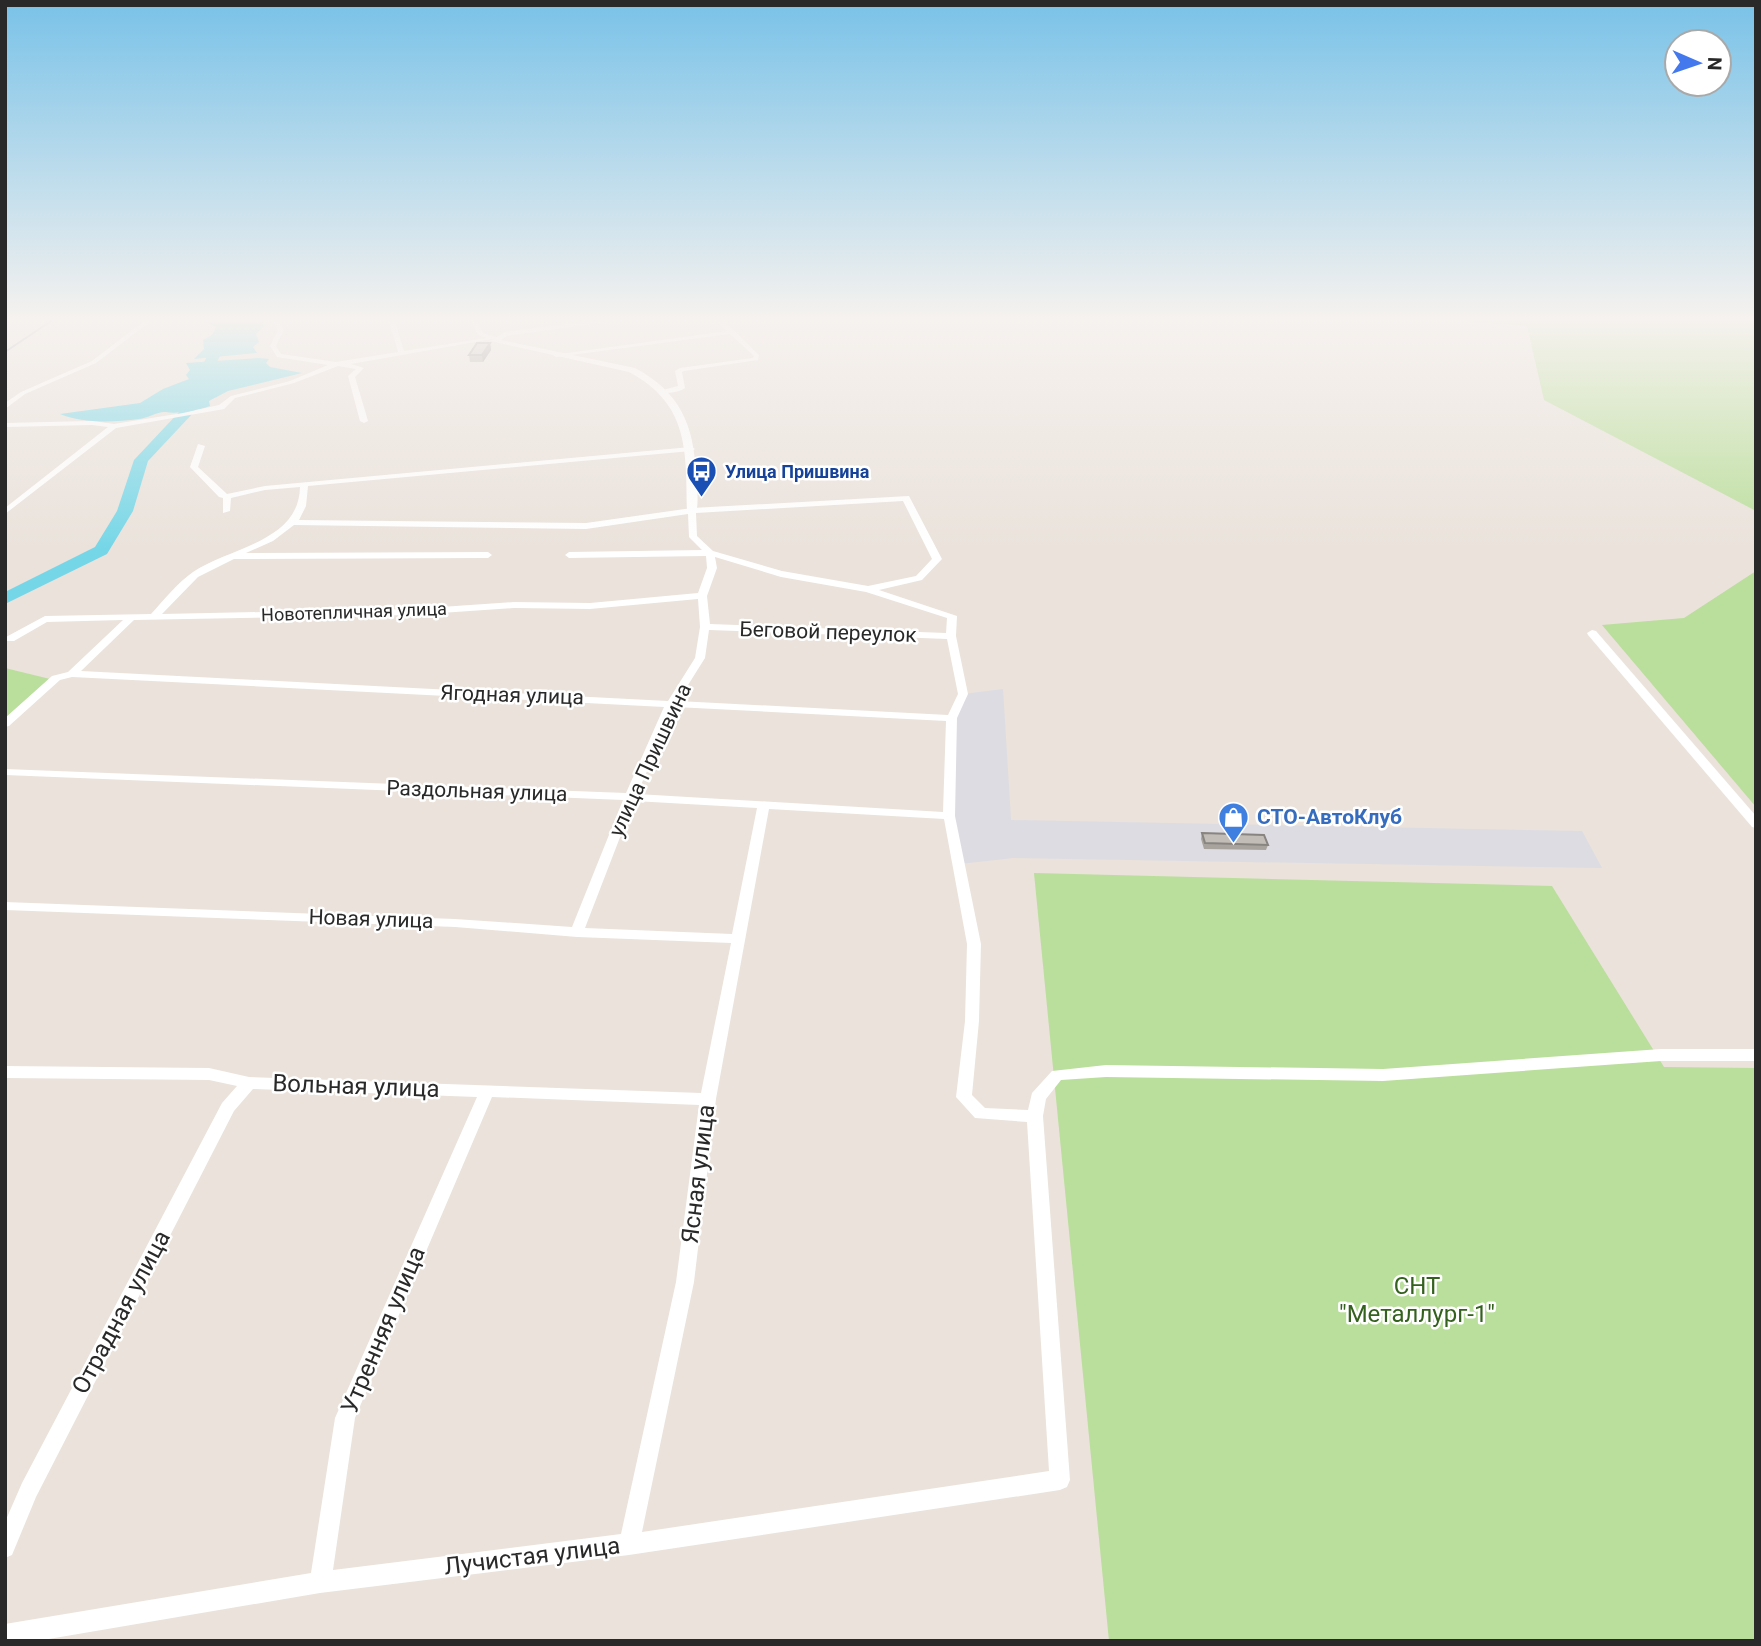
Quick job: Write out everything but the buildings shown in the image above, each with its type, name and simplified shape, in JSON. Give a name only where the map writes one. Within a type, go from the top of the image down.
[{"type":"street","points":[[5,425],[73,423],[114,426],[221,407],[232,398]]},
{"type":"street","points":[[357,398],[364,421]]},
{"type":"street","points":[[668,398],[679,411],[691,449],[693,537],[710,553]]},
{"type":"street","points":[[5,512],[114,426]]},
{"type":"street","points":[[201,446],[194,467],[222,495],[227,496],[265,488],[691,449]]},
{"type":"street","points":[[153,618],[195,576],[229,555],[261,544],[291,522],[302,507],[304,485]]},
{"type":"street","points":[[226,510],[227,496]]},
{"type":"street","points":[[291,522],[586,526],[692,512],[906,498],[937,559],[919,578],[868,589]]},
{"type":"street","points":[[569,555],[710,553],[781,574],[868,589],[953,616],[951,636],[963,695],[952,718],[949,816],[974,944],[972,1021],[964,1097],[981,1114],[1035,1116],[1038,1097],[1057,1075],[1068,1072],[1383,1075],[1661,1055],[1756,1055]]},
{"type":"street","name":"улица Пришвина","points":[[577,932],[629,797],[672,702],[699,658],[705,627],[702,596],[712,568],[710,553]]},
{"type":"street","points":[[229,555],[488,555]]},
{"type":"street","name":"Новотепличная улица","points":[[10,639],[45,619],[412,612],[514,605],[590,606],[702,596]]},
{"type":"street","points":[[5,724],[56,678],[72,674],[130,619]]},
{"type":"street","name":"Беговой переулок","points":[[705,627],[951,636]]},
{"type":"street","points":[[1592,633],[1756,824]]},
{"type":"street","name":"Ягодная улица","points":[[72,674],[952,718]]},
{"type":"street","name":"Раздольная улица","points":[[5,772],[629,797],[949,816]]},
{"type":"street","name":"Ясная улица","points":[[629,1544],[685,1282],[708,1099],[764,804]]},
{"type":"street","name":"Новая улица","points":[[5,906],[456,923],[577,932],[737,939]]},
{"type":"street","name":"Вольная улица","points":[[6,1073],[209,1074],[249,1083],[708,1099]]},
{"type":"street","name":"Отрадная улица","points":[[5,1548],[36,1478],[228,1107],[249,1083]]},
{"type":"street","name":"Утренняя улица","points":[[320,1582],[345,1418],[487,1091]]},
{"type":"street","name":"Лучистая улица","points":[[5,1635],[320,1582],[629,1544],[1060,1480],[1035,1116]]},
{"type":"shaded area","points":[[1003,689],[1011,820],[1582,831],[1602,868],[1013,858],[959,864],[949,816],[952,718],[963,694]]},
{"type":"green space","points":[[1543,398],[1756,398],[1756,511]]},
{"type":"green space","points":[[1756,571],[1756,807],[1602,625],[1684,618]]},
{"type":"green space","points":[[5,668],[50,679],[5,722]]},
{"type":"green space","name":"СНТ \"Металлург-1\"","points":[[1034,873],[1552,886],[1664,1067],[1756,1068],[1756,1641],[1109,1641]]},
{"type":"water","points":[[149,398],[215,398],[209,401],[210,406],[193,411],[163,412],[139,419],[89,421],[60,414],[140,403]]},
{"type":"waterway","points":[[5,599],[101,550],[125,511],[141,460],[187,412],[194,398]]},
{"type":"place","name":"Улица Пришвина","points":[[702,499]]},
{"type":"place","name":"СТО-АвтоКлуб","points":[[1234,844]]}]
